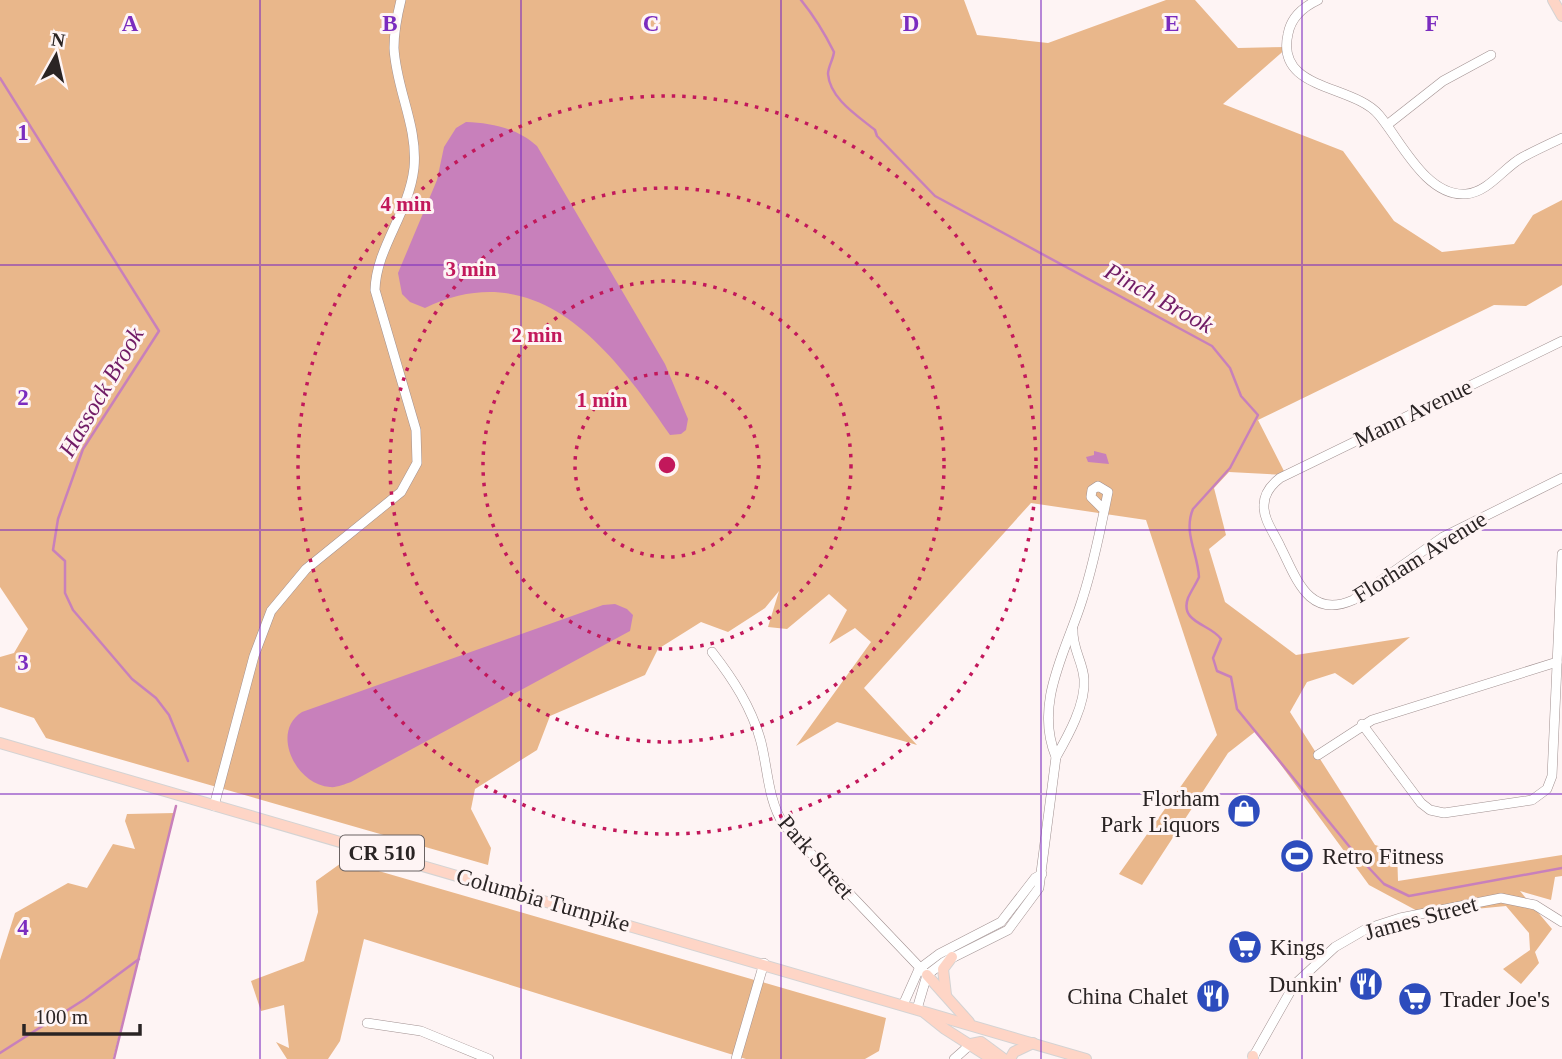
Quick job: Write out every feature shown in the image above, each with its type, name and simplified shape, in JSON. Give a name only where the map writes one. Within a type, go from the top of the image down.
[{"type":"main road","points":[[1553,0],[1562,16]]},
{"type":"main road","name":"Columbia Turnpike","points":[[0,743],[764,963],[1086,1059]]},
{"type":"main road","points":[[946,998],[943,970],[952,957]]},
{"type":"main road","points":[[923,972],[971,1024]]},
{"type":"main road","points":[[920,1010],[992,1059]]},
{"type":"main road","points":[[971,1044],[981,1042],[1004,1059]]},
{"type":"main road","points":[[1010,1059],[1014,1052],[1032,1043]]},
{"type":"street","points":[[214,806],[254,656],[271,611],[306,569],[401,492],[417,463],[416,430],[375,289],[377,269],[404,209],[414,167],[413,134],[394,49],[401,0]]},
{"type":"street","points":[[1318,0],[1297,15],[1288,30],[1287,49],[1293,66],[1307,79],[1366,104],[1387,125],[1430,181],[1453,193],[1479,191],[1521,158],[1562,138]]},
{"type":"street","points":[[1387,125],[1443,81],[1491,55]]},
{"type":"street","name":"Mann Avenue","points":[[1268,490],[1280,478],[1562,341]]},
{"type":"street","name":"Florham Avenue","points":[[1268,490],[1264,502],[1265,517],[1302,589],[1319,603],[1336,605],[1353,600],[1443,537],[1562,478]]},
{"type":"street","points":[[1056,757],[1049,726],[1049,698],[1093,564],[1102,508]]},
{"type":"street","points":[[1362,724],[1420,803],[1430,810],[1444,813],[1532,800],[1547,789],[1552,776],[1562,554]]},
{"type":"street","points":[[923,972],[1008,930],[1039,888],[1056,757],[1084,691],[1084,679],[1073,630]]},
{"type":"street","name":"Park Street","points":[[712,652],[738,689],[753,721],[778,817],[923,972]]},
{"type":"street","points":[[1318,755],[1362,724],[1557,662]]},
{"type":"street","points":[[903,1005],[923,972],[939,954],[1001,922],[1035,878],[1042,874]]},
{"type":"street","name":"James Street","points":[[1253,1058],[1283,999],[1299,979],[1335,947],[1366,929],[1400,918],[1501,898],[1535,905],[1562,922]]},
{"type":"street","points":[[736,1059],[764,963]]},
{"type":"street","points":[[920,1010],[923,972]]},
{"type":"street","points":[[367,1023],[421,1031],[466,1055],[489,1059]]},
{"type":"street","points":[[954,1059],[971,1044]]},
{"type":"shaded area","points":[[0,0],[964,0],[977,35],[1048,43],[1166,0],[1195,0],[1238,48],[1288,47],[1223,104],[1343,151],[1394,221],[1442,252],[1514,244],[1533,215],[1562,200],[1562,285],[1526,306],[1494,305],[1258,420],[1286,475],[1229,472],[1214,488],[1226,535],[1209,549],[1225,602],[1296,655],[1410,637],[1353,685],[1335,673],[1307,682],[1290,712],[1375,845],[1397,851],[1398,881],[1562,855],[1562,876],[1555,877],[1551,900],[1520,891],[1552,929],[1535,952],[1539,963],[1521,984],[1503,969],[1530,950],[1529,933],[1506,906],[1423,914],[1369,885],[1256,731],[1228,753],[1142,885],[1119,874],[1217,735],[1146,520],[1031,503],[864,688],[917,745],[837,722],[796,746],[871,642],[855,628],[829,644],[847,610],[829,594],[787,629],[768,627],[779,591],[765,608],[728,632],[701,622],[658,649],[645,675],[550,716],[537,750],[475,789],[471,809],[491,848],[488,865],[46,738],[34,718],[0,707],[0,657],[14,653],[28,629],[0,587]]},
{"type":"shaded area","points":[[466,122],[504,128],[537,146],[665,364],[688,419],[686,430],[681,434],[670,435],[624,372],[598,344],[569,320],[538,302],[504,293],[466,294],[425,308],[410,302],[402,294],[398,273],[437,180],[444,147],[456,128]]},
{"type":"shaded area","points":[[1094,451],[1106,454],[1109,464],[1088,462],[1086,457],[1094,455]]},
{"type":"shaded area","points":[[615,604],[633,615],[630,631],[351,782],[332,787],[318,784],[298,768],[291,756],[288,732],[293,721],[302,712],[603,605]]},
{"type":"shaded area","points":[[175,813],[113,1059],[0,1059],[0,960],[15,913],[68,883],[87,888],[113,844],[135,849],[125,821],[127,814]]},
{"type":"shaded area","points":[[344,861],[886,1018],[879,1051],[865,1059],[746,1059],[364,939],[340,1041],[328,1059],[287,1059],[276,1042],[289,1048],[284,1005],[261,1011],[251,981],[304,961],[318,912],[316,881]]},
{"type":"waterway","name":"Pinch Brook","points":[[801,0],[834,52],[828,74],[839,99],[875,130],[877,136],[935,196],[1212,346],[1230,368],[1241,396],[1258,415],[1230,468],[1193,509],[1190,535],[1199,577],[1186,606],[1192,618],[1221,639],[1213,658],[1217,671],[1231,677],[1237,709],[1353,851],[1384,884],[1409,896],[1562,868]]},
{"type":"waterway","name":"Hassock Brook","points":[[0,78],[159,331],[83,449],[58,519],[53,550],[65,561],[65,593],[73,610],[132,679],[156,698],[169,715],[188,761]]},
{"type":"waterway","name":"Hassock Brook","points":[[114,1059],[176,806]]},
{"type":"waterway","points":[[0,1053],[85,999],[139,959]]},
{"type":"place","name":"Florham Park Liquors","points":[[1244,811]]},
{"type":"place","name":"Retro Fitness","points":[[1297,856]]},
{"type":"place","name":"Kings","points":[[1245,947]]},
{"type":"place","name":"Dunkin'","points":[[1366,984]]},
{"type":"place","name":"China Chalet","points":[[1213,996]]},
{"type":"place","name":"Trader Joe's","points":[[1415,999]]}]
